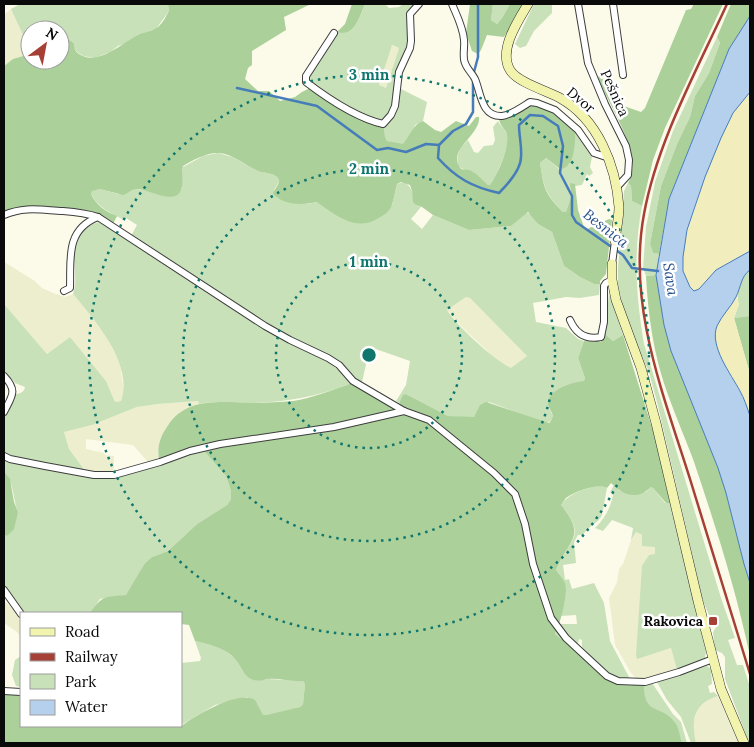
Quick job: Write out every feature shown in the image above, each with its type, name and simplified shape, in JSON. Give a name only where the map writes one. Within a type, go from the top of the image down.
[{"type":"street","points":[[334,33],[306,76],[306,82],[336,103],[365,118],[383,124],[391,115],[395,106],[399,72],[412,41],[410,14],[419,4]]},
{"type":"street","points":[[452,4],[461,25],[464,39],[464,62],[474,77],[484,107],[500,116],[508,114],[530,102],[555,110],[578,130],[594,152],[609,158]]},
{"type":"street","name":"Dvor","points":[[528,4],[507,47],[506,59],[510,71],[521,80],[562,99],[577,112],[597,135],[609,158],[617,188],[619,210],[615,241]]},
{"type":"street","name":"Pešnica","points":[[578,4],[588,63],[605,104],[626,146],[629,160],[628,175],[617,188]]},
{"type":"street","points":[[613,4],[623,75]]},
{"type":"street","points":[[4,216],[12,212],[34,208],[86,212],[98,217],[265,326],[339,365],[353,381],[404,410],[429,420],[494,473],[515,494],[525,524],[533,564],[551,618],[566,638],[607,676],[618,681],[645,682],[713,659]]},
{"type":"street","points":[[64,291],[70,288],[70,250],[74,239],[89,220],[98,217]]},
{"type":"street","points":[[615,241],[612,280],[616,300],[641,368],[721,690],[744,743]]},
{"type":"street","points":[[570,320],[574,328],[584,337],[601,337],[604,322],[604,286],[612,280]]},
{"type":"street","points":[[4,376],[12,385],[14,392],[4,412]]},
{"type":"street","points":[[4,456],[10,459],[94,475],[114,474],[220,444],[334,427],[404,410]]},
{"type":"street","points":[[4,590],[20,613]]},
{"type":"street","points":[[4,691],[20,692]]},
{"type":"green space","points":[[20,4],[168,4],[169,11],[156,29],[138,35],[127,43],[95,58],[83,56],[70,43],[70,20],[20,20],[20,28],[11,9]]},
{"type":"green space","points":[[168,4],[311,4],[284,17],[286,30],[252,51],[252,65],[248,68],[245,79],[258,91],[269,91],[280,101],[295,97],[310,88],[360,119],[384,127],[387,141],[403,144],[414,127],[423,121],[441,132],[456,121],[469,126],[476,117],[479,117],[475,129],[461,148],[457,160],[461,169],[472,171],[488,185],[490,185],[505,154],[507,135],[499,118],[531,103],[555,112],[576,131],[574,148],[572,160],[565,168],[560,169],[546,158],[540,163],[544,184],[548,195],[563,212],[566,212],[571,197],[570,183],[575,184],[578,210],[585,230],[609,219],[612,220],[606,274],[600,281],[600,284],[594,284],[580,277],[564,266],[552,232],[538,224],[528,212],[511,226],[469,230],[433,215],[416,205],[413,202],[410,185],[401,182],[397,184],[392,204],[387,213],[377,219],[361,224],[345,220],[317,202],[300,204],[283,201],[273,194],[279,182],[276,176],[258,171],[234,158],[219,153],[205,155],[183,166],[182,187],[178,195],[173,197],[161,196],[137,189],[123,195],[100,189],[92,191],[93,198],[99,205],[117,216],[113,224],[95,213],[82,210],[18,207],[4,212],[4,66],[13,59],[20,57],[20,70],[70,70],[70,41],[79,54],[86,57],[102,55],[140,34],[158,27],[169,11]]},
{"type":"green space","points":[[352,4],[365,4],[356,25],[348,32],[337,32],[345,24]]},
{"type":"green space","points":[[365,4],[385,4],[389,8],[399,7],[403,4],[415,4],[401,78],[386,119],[378,119],[356,111],[334,99],[308,80],[337,32],[348,32],[356,25]],"holes":[[[392,45],[399,48],[386,88],[379,85]]]},
{"type":"green space","points":[[470,4],[493,4],[491,20],[497,24],[510,4],[524,4],[504,37],[487,35],[478,54],[472,51],[466,33]]},
{"type":"green space","points":[[493,4],[510,4],[497,24],[491,20]]},
{"type":"green space","points":[[534,4],[552,4],[552,13],[534,31],[526,46],[520,48],[515,44]]},
{"type":"green space","points":[[694,4],[723,4],[665,128],[653,160],[642,206],[632,201],[631,186],[628,183],[632,172],[629,145],[598,77],[601,75],[621,105],[641,112],[645,108],[686,10],[691,9]]},
{"type":"green space","points":[[731,4],[750,4],[750,16],[729,49],[669,199],[659,254],[653,253],[650,244],[661,186],[677,144],[690,117],[695,96],[709,73],[720,43],[717,37]]},
{"type":"green space","points":[[11,9],[20,28],[20,57],[13,59],[4,66],[4,15]]},
{"type":"green space","points":[[717,37],[720,43],[709,73],[695,96],[690,117],[677,144],[661,186],[650,244],[653,253],[659,254],[656,275],[646,276],[643,268],[646,227],[655,182],[673,131]]},
{"type":"green space","points":[[391,45],[399,48],[386,88],[379,86]]},
{"type":"green space","points":[[399,88],[427,102],[423,121],[415,125],[411,135],[403,145],[387,141],[384,127],[388,123],[397,104]]},
{"type":"green space","points":[[498,121],[506,133],[507,147],[499,168],[490,185],[488,185],[458,166],[458,155],[468,140],[474,152],[478,153],[484,146],[493,145],[495,140],[493,127]]},
{"type":"green space","points":[[576,131],[592,157],[590,167],[593,173],[589,176],[587,174],[582,185],[575,186],[574,184],[570,188],[571,197],[566,212],[563,212],[546,190],[540,163],[546,158],[559,169],[569,165]]},
{"type":"green space","points":[[218,153],[232,157],[256,170],[275,175],[279,179],[274,190],[277,197],[308,204],[317,202],[392,205],[397,184],[404,182],[411,190],[416,205],[421,207],[411,219],[422,229],[433,215],[469,230],[511,226],[526,213],[531,214],[538,224],[552,232],[564,266],[594,284],[600,284],[599,295],[580,298],[566,297],[533,303],[536,322],[566,328],[578,339],[584,341],[578,358],[585,378],[584,382],[558,390],[548,406],[553,416],[551,421],[546,423],[489,402],[471,418],[448,416],[406,394],[399,403],[396,401],[406,385],[410,361],[370,347],[362,382],[354,379],[350,374],[268,325],[131,236],[137,225],[126,218],[124,220],[105,210],[91,194],[92,190],[100,189],[118,194],[136,189],[151,191],[182,189],[183,167],[203,156]],"holes":[[[466,297],[470,298],[527,356],[511,368],[486,351],[467,333],[447,310]]]},
{"type":"green space","points":[[628,183],[631,186],[632,201],[642,206],[637,241],[637,275],[644,344],[721,598],[735,638],[728,640],[737,665],[743,665],[750,687],[750,743],[725,679],[725,657],[722,653],[715,650],[713,632],[717,626],[714,615],[709,615],[703,601],[649,372],[633,337],[623,308],[618,284],[618,268],[624,191]]},
{"type":"green space","points":[[99,222],[327,360],[352,383],[303,398],[279,401],[199,404],[198,401],[137,407],[92,425],[64,432],[69,449],[83,468],[83,471],[11,457],[4,453],[4,417],[15,394],[22,392],[25,387],[15,383],[4,373],[4,304],[47,354],[70,337],[106,381],[115,402],[121,401],[124,387],[117,358],[101,330],[73,294],[75,284],[75,243],[79,234],[86,227]]},
{"type":"green space","points":[[4,262],[35,281],[42,288],[65,297],[73,294],[94,318],[106,336],[120,364],[124,392],[121,401],[115,402],[106,381],[70,337],[47,354],[4,304]]},
{"type":"green space","points":[[750,270],[750,321],[749,316],[734,318],[739,304],[740,286]]},
{"type":"green space","points":[[656,275],[664,325],[671,351],[718,468],[750,583],[750,656],[732,582],[717,532],[693,459],[668,395],[655,351],[648,306],[646,276]]},
{"type":"green space","points":[[609,293],[623,335],[613,341],[605,334]]},
{"type":"green space","points":[[466,297],[470,298],[527,356],[511,369],[501,364],[447,310]]},
{"type":"green space","points":[[749,316],[750,321],[750,374],[734,318]]},
{"type":"green space","points":[[605,334],[613,341],[623,335],[655,437],[670,503],[666,503],[651,487],[641,494],[630,495],[620,491],[611,483],[607,488],[604,486],[593,487],[566,498],[561,505],[573,524],[574,531],[573,538],[556,570],[564,581],[566,594],[555,634],[577,650],[609,680],[624,685],[644,684],[645,694],[650,706],[671,718],[676,724],[682,743],[4,743],[4,692],[20,696],[20,727],[182,727],[196,716],[217,705],[239,698],[255,700],[263,715],[300,707],[303,704],[305,684],[303,681],[268,679],[257,681],[250,679],[236,660],[227,652],[212,645],[195,641],[189,625],[182,624],[182,612],[91,612],[105,598],[126,595],[145,563],[152,557],[168,551],[197,524],[227,505],[231,499],[231,491],[226,476],[204,451],[159,460],[159,446],[163,435],[175,417],[183,410],[204,403],[215,402],[255,403],[293,401],[315,396],[352,383],[384,400],[402,414],[407,415],[399,403],[403,395],[406,394],[448,416],[474,417],[480,405],[486,402],[549,423],[553,416],[548,405],[551,395],[567,385],[584,381],[585,378],[578,358],[584,341],[601,342]]},
{"type":"green space","points":[[198,401],[199,404],[180,412],[158,453],[159,460],[148,462],[133,445],[86,439],[86,449],[114,456],[114,473],[83,471],[83,468],[69,449],[64,432],[92,425],[137,407]]},
{"type":"green space","points":[[204,451],[226,476],[231,491],[231,499],[227,505],[197,524],[168,551],[152,557],[145,563],[126,595],[100,599],[91,612],[22,612],[4,588],[4,535],[7,536],[18,512],[12,485],[4,471],[4,459],[93,477],[110,478]]},
{"type":"green space","points":[[4,471],[10,479],[14,502],[18,512],[14,529],[7,536],[4,535]]},
{"type":"green space","points":[[602,485],[607,488],[602,515],[583,535],[578,535],[574,542],[576,563],[563,565],[565,580],[569,579],[572,589],[594,583],[604,603],[610,641],[630,679],[623,679],[609,674],[582,647],[582,640],[579,639],[578,643],[570,646],[555,634],[559,624],[577,624],[576,615],[561,616],[566,587],[556,570],[574,538],[575,532],[569,516],[561,505],[574,494]]},
{"type":"green space","points":[[614,485],[620,491],[646,492],[651,487],[665,503],[670,503],[706,651],[705,658],[677,670],[671,648],[637,659],[642,566],[649,555],[655,554],[655,547],[642,546],[642,535],[636,532],[631,540],[633,528],[612,520],[603,531],[595,528],[609,509],[613,495],[610,492]]},
{"type":"green space","points":[[636,532],[655,547],[637,658],[671,648],[677,670],[644,679],[637,679],[631,673],[615,645],[609,598],[617,582],[619,569],[623,564],[631,540]]},
{"type":"green space","points":[[4,601],[20,616],[20,636],[4,623]]},
{"type":"green space","points":[[195,641],[221,648],[236,659],[251,679],[256,681],[269,679],[303,681],[305,684],[303,704],[300,707],[267,716],[262,715],[247,697],[215,705],[182,724],[182,663],[200,661],[201,658]]},
{"type":"green space","points":[[20,657],[20,687],[16,686],[12,675],[15,660]]},
{"type":"green space","points":[[707,666],[711,669],[712,684],[708,686],[710,693],[714,692],[718,696],[703,703],[699,708],[694,720],[696,743],[691,743],[681,717],[667,700],[657,682]]},
{"type":"green space","points":[[652,683],[673,714],[681,722],[687,743],[682,743],[676,727],[670,719],[648,705],[644,698],[644,684]]},
{"type":"green space","points":[[718,696],[738,743],[696,743],[692,727],[698,708],[711,698]]},
{"type":"sand","points":[[750,92],[750,251],[716,270],[699,289],[694,291],[687,281],[683,268],[684,245],[717,145],[736,107]]},
{"type":"sand","points":[[736,296],[739,304],[734,318],[750,374],[750,416],[740,390],[719,353],[715,337],[720,321]]},
{"type":"water","name":"Sava","points":[[750,16],[750,92],[733,113],[705,177],[687,230],[683,271],[690,287],[694,291],[699,289],[716,270],[750,251],[750,270],[743,279],[734,301],[719,322],[715,334],[718,351],[741,394],[750,416],[750,583],[718,468],[671,351],[664,325],[656,275],[669,199],[729,49]]},
{"type":"waterway","name":"Besnica","points":[[474,72],[478,57],[478,4]]},
{"type":"waterway","name":"Besnica","points":[[473,81],[473,112],[466,124],[453,131],[439,145],[438,158],[465,181],[499,193],[519,166],[521,149],[519,125],[530,115],[543,116],[558,126],[563,146],[560,173],[572,196],[572,215],[576,222],[623,255],[632,268],[658,271]]},
{"type":"waterway","points":[[237,88],[317,106],[377,150],[388,148],[406,152],[426,144],[439,145]]},
{"type":"railway","points":[[727,4],[679,107],[658,160],[644,214],[640,248],[640,282],[650,348],[659,381],[750,674]]},
{"type":"place","name":"Rakovica","points":[[713,621]]}]
